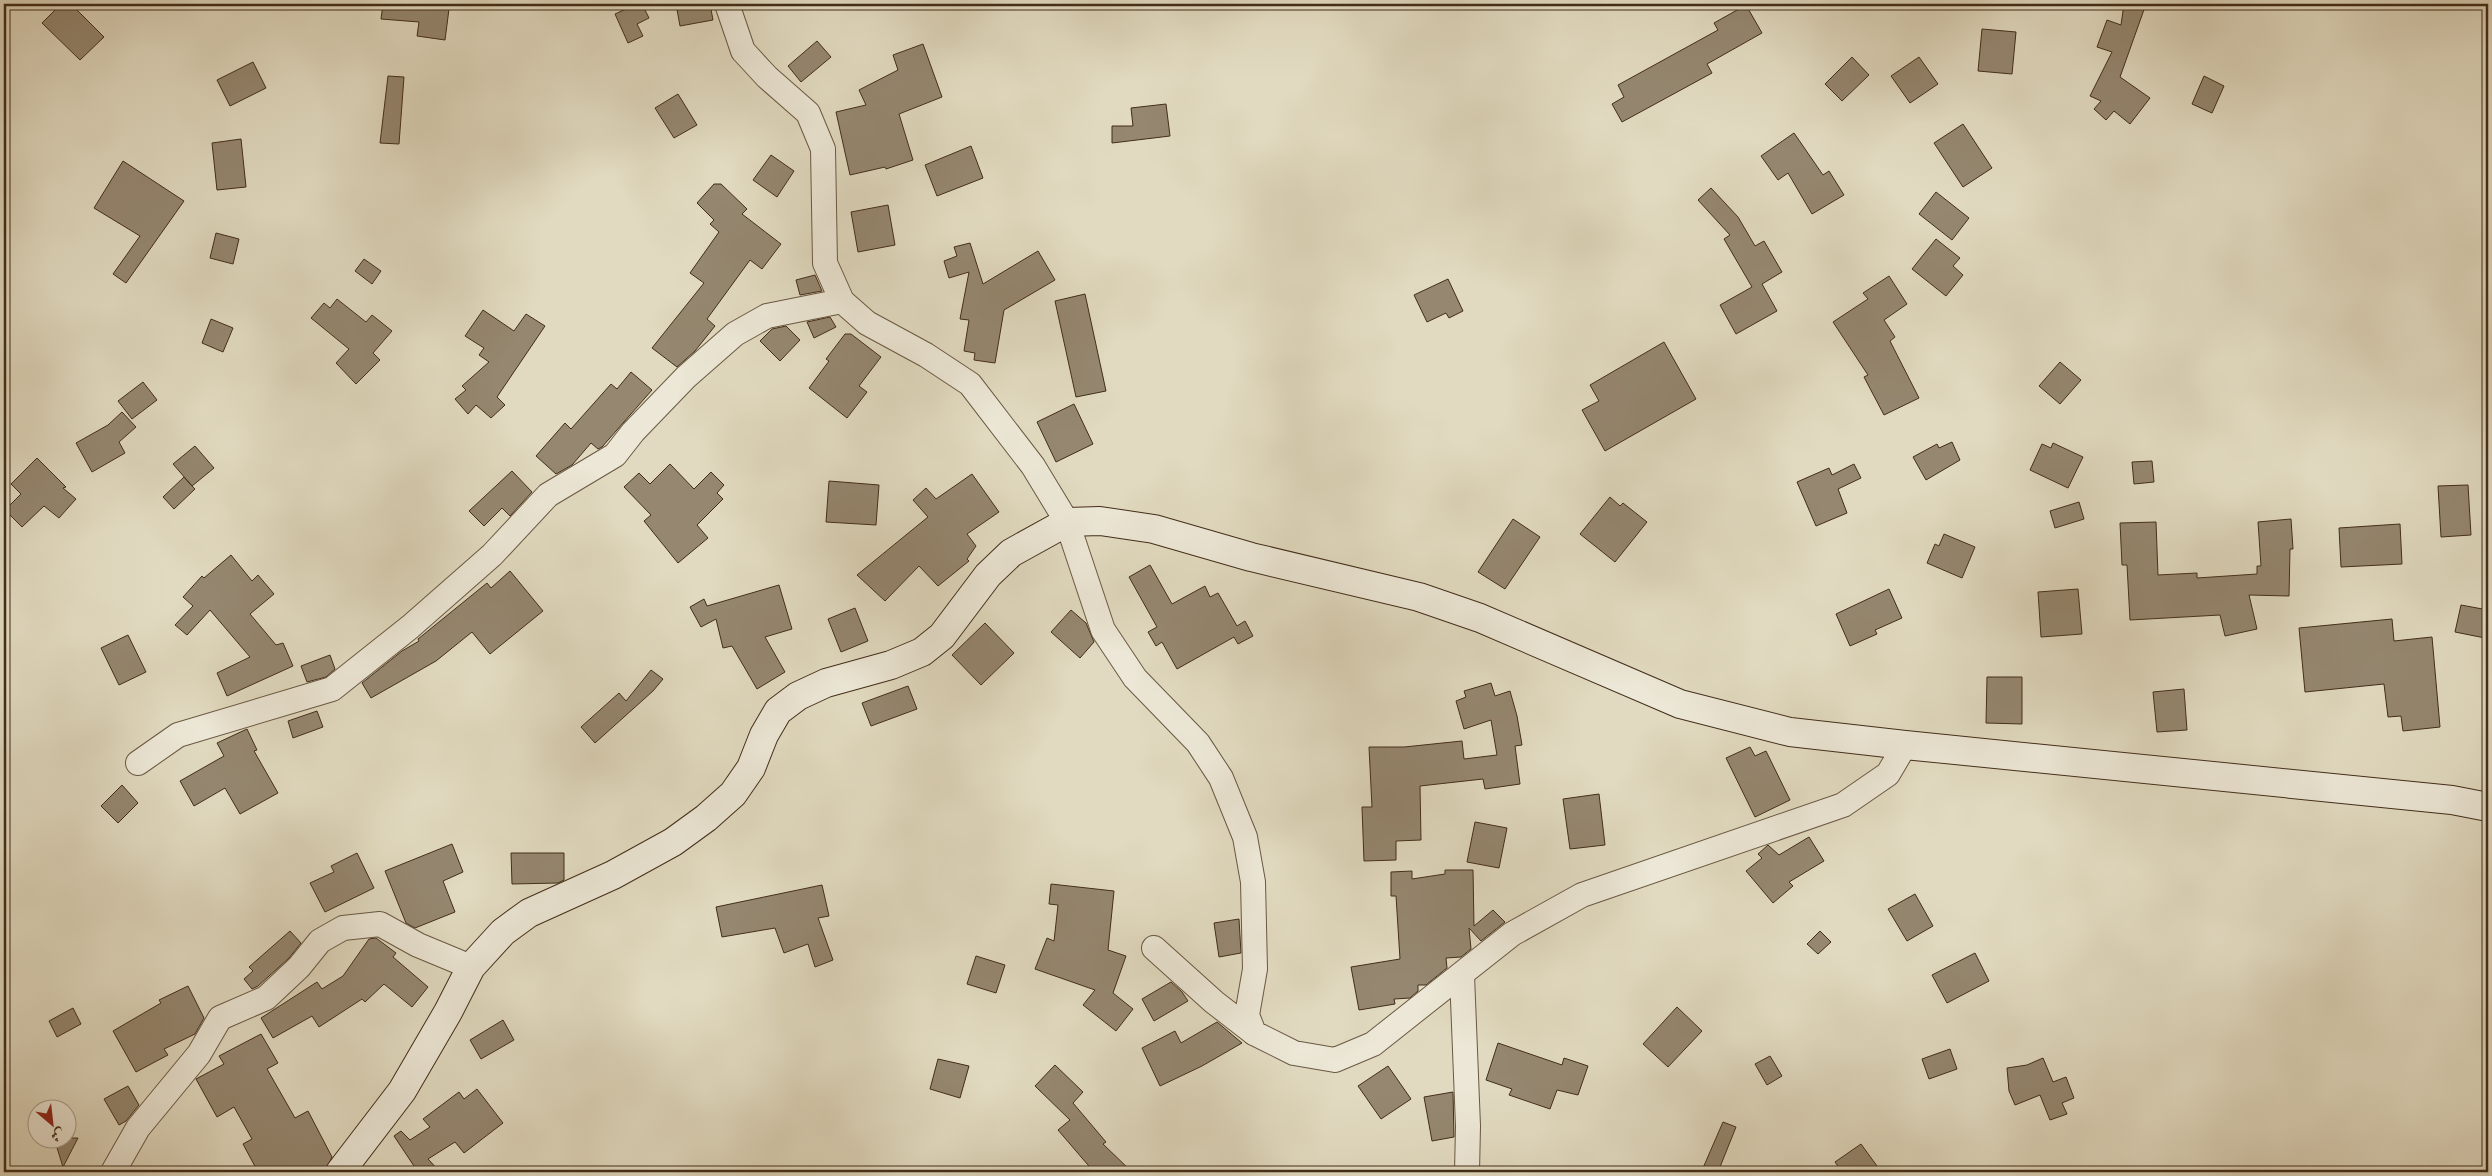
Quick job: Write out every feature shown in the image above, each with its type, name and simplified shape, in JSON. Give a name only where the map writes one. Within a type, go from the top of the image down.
[{"type":"main road","points":[[340,1172],[402,1091],[448,1012],[471,967],[503,932],[529,912],[613,875],[673,842],[706,818],[733,794],[751,768],[764,734],[778,711],[798,696],[826,683],[891,665],[922,652],[942,636],[988,575],[1011,553],[1067,522],[1100,521],[1154,528],[1252,556],[1419,597],[1480,618],[1680,704],[1790,732],[2452,800],[2488,807]]},
{"type":"street","points":[[727,4],[743,51],[767,77],[808,113],[823,149],[825,263],[842,301],[867,324],[926,355],[970,384],[1033,466],[1067,522],[1102,630],[1135,678],[1198,743],[1221,778],[1245,837],[1253,882],[1255,969],[1247,1015],[1254,1033]]},
{"type":"street","points":[[138,763],[178,735],[332,690],[410,627],[492,556],[548,495],[615,455],[633,432],[686,377],[735,334],[767,316],[842,301]]},
{"type":"street","points":[[1154,948],[1214,1002],[1254,1033],[1294,1053],[1335,1060],[1372,1044],[1512,934],[1582,895],[1843,805],[1888,774],[1906,745]]},
{"type":"street","points":[[113,1172],[138,1128],[199,1054],[220,1018],[266,998],[299,967],[320,941],[343,928],[380,924],[418,945],[471,967]]},
{"type":"street","points":[[1462,975],[1468,1126],[1467,1172]]},
{"type":"building","points":[[61,4],[71,4],[104,37],[80,60],[42,23]]},
{"type":"building","points":[[383,4],[407,4],[449,9],[445,40],[417,36],[419,22],[381,19]]},
{"type":"building","points":[[637,4],[642,4],[649,18],[637,24],[643,36],[628,43],[615,14]]},
{"type":"building","points":[[676,4],[710,4],[713,20],[680,26]]},
{"type":"building","points":[[2124,4],[2146,4],[2120,77],[2150,98],[2130,124],[2114,111],[2106,120],[2094,109],[2101,101],[2090,96],[2112,52],[2097,47],[2107,20],[2121,25]]},
{"type":"building","points":[[1746,5],[1762,33],[1707,64],[1712,73],[1622,122],[1612,104],[1624,97],[1618,85],[1718,30],[1714,23]]},
{"type":"building","points":[[1982,29],[2016,32],[2012,74],[1978,71]]},
{"type":"building","points":[[817,41],[831,57],[801,82],[788,66]]},
{"type":"building","points":[[923,44],[942,97],[899,114],[913,160],[886,169],[885,167],[850,175],[836,112],[866,105],[859,90],[898,70],[893,55]]},
{"type":"building","points":[[1852,57],[1869,75],[1842,101],[1825,84]]},
{"type":"building","points":[[1919,57],[1938,84],[1910,103],[1891,76]]},
{"type":"building","points":[[253,62],[266,88],[230,106],[217,80]]},
{"type":"building","points":[[388,76],[404,77],[399,144],[380,143]]},
{"type":"building","points":[[2204,76],[2224,86],[2212,113],[2192,104]]},
{"type":"building","points":[[678,94],[697,125],[674,138],[655,108]]},
{"type":"building","points":[[1166,104],[1170,136],[1112,143],[1112,126],[1133,126],[1131,108]]},
{"type":"building","points":[[1963,124],[1992,168],[1963,187],[1934,143]]},
{"type":"building","points":[[1794,133],[1823,175],[1829,171],[1844,195],[1812,214],[1788,173],[1778,180],[1761,156]]},
{"type":"building","points":[[241,139],[246,187],[217,190],[212,143]]},
{"type":"building","points":[[971,146],[983,178],[937,196],[925,165]]},
{"type":"building","points":[[771,155],[794,171],[777,197],[753,180]]},
{"type":"building","points":[[123,161],[184,201],[126,283],[113,274],[140,236],[94,208]]},
{"type":"building","points":[[714,184],[721,184],[747,209],[742,214],[781,244],[762,269],[750,260],[707,319],[715,326],[695,351],[677,367],[652,348],[704,283],[690,273],[719,232],[710,224],[714,220],[697,203]]},
{"type":"building","points":[[1711,188],[1738,217],[1755,246],[1764,241],[1782,272],[1762,284],[1777,311],[1736,334],[1720,305],[1752,287],[1724,239],[1730,235],[1698,200]]},
{"type":"building","points":[[1936,192],[1969,218],[1952,240],[1919,214]]},
{"type":"building","points":[[888,205],[895,245],[858,252],[851,212]]},
{"type":"building","points":[[216,233],[239,239],[233,264],[210,258]]},
{"type":"building","points":[[1936,239],[1960,258],[1953,266],[1963,275],[1946,296],[1912,269]]},
{"type":"building","points":[[970,243],[983,284],[1038,251],[1055,280],[1004,310],[995,363],[974,360],[975,353],[964,351],[969,320],[960,319],[969,272],[949,278],[944,261],[957,256],[954,247]]},
{"type":"building","points":[[364,259],[381,271],[372,284],[355,271]]},
{"type":"building","points":[[815,275],[822,291],[800,295],[796,280]]},
{"type":"building","points":[[1889,276],[1907,304],[1884,320],[1895,337],[1890,341],[1919,398],[1884,415],[1864,377],[1868,375],[1833,322],[1868,299],[1863,293]]},
{"type":"building","points":[[1448,279],[1463,311],[1449,318],[1446,313],[1427,322],[1414,295]]},
{"type":"building","points":[[1085,294],[1106,391],[1076,397],[1055,301]]},
{"type":"building","points":[[337,299],[366,322],[372,315],[392,331],[373,353],[380,360],[356,384],[336,363],[349,349],[311,318],[324,303],[330,308]]},
{"type":"building","points":[[483,310],[514,331],[526,314],[545,326],[497,397],[505,405],[491,418],[476,405],[468,414],[455,399],[466,390],[462,386],[489,362],[479,355],[484,348],[465,336]]},
{"type":"building","points":[[830,317],[836,327],[814,338],[807,322]]},
{"type":"building","points":[[211,319],[233,328],[223,352],[202,343]]},
{"type":"building","points":[[786,326],[800,340],[780,361],[760,341],[772,329]]},
{"type":"building","points":[[845,334],[851,334],[881,357],[859,386],[867,392],[847,418],[809,388],[829,361],[826,359]]},
{"type":"building","points":[[1664,342],[1696,399],[1605,451],[1582,410],[1599,401],[1590,385]]},
{"type":"building","points":[[2060,362],[2081,380],[2060,404],[2039,386]]},
{"type":"building","points":[[631,372],[652,390],[602,447],[598,449],[591,443],[572,465],[556,474],[536,456],[565,423],[571,429],[611,384],[617,389]]},
{"type":"building","points":[[143,382],[157,400],[132,419],[118,401]]},
{"type":"building","points":[[1074,404],[1093,444],[1056,462],[1037,422]]},
{"type":"building","points":[[122,412],[136,427],[119,442],[125,453],[92,472],[76,443],[108,425]]},
{"type":"building","points":[[1952,442],[1960,460],[1926,480],[1913,457],[1937,444],[1939,448]]},
{"type":"building","points":[[2053,443],[2083,457],[2068,488],[2030,470],[2042,444],[2051,448]]},
{"type":"building","points":[[195,446],[214,468],[192,486],[173,464]]},
{"type":"building","points":[[37,458],[66,487],[63,488],[76,499],[59,518],[44,506],[22,527],[5,510],[21,494],[11,484]]},
{"type":"building","points":[[2152,461],[2154,482],[2134,484],[2132,462]]},
{"type":"building","points":[[670,464],[694,489],[711,472],[724,485],[717,493],[723,499],[697,525],[708,538],[678,563],[644,521],[651,515],[624,487],[639,473],[650,484]]},
{"type":"building","points":[[1854,464],[1861,478],[1838,489],[1847,513],[1816,526],[1797,482],[1829,468],[1832,475]]},
{"type":"building","points":[[512,471],[532,492],[510,516],[502,508],[484,526],[469,511]]},
{"type":"building","points":[[972,474],[999,512],[967,534],[976,546],[967,559],[969,561],[938,586],[919,566],[885,601],[857,575],[928,517],[913,500],[926,488],[936,499]]},
{"type":"building","points":[[184,477],[195,489],[174,509],[163,497]]},
{"type":"building","points":[[829,481],[879,485],[876,525],[826,522]]},
{"type":"building","points":[[2468,485],[2471,535],[2441,537],[2438,486]]},
{"type":"building","points":[[1610,497],[1620,506],[1623,503],[1647,522],[1615,562],[1580,534]]},
{"type":"building","points":[[2079,502],[2084,519],[2055,528],[2050,511]]},
{"type":"building","points":[[1513,519],[1540,537],[1505,589],[1478,572]]},
{"type":"building","points":[[2291,519],[2293,549],[2290,549],[2289,596],[2249,595],[2257,629],[2225,636],[2220,615],[2130,620],[2127,565],[2122,565],[2120,523],[2156,522],[2158,575],[2197,573],[2197,578],[2257,574],[2257,566],[2261,566],[2258,522]]},
{"type":"building","points":[[2400,524],[2402,564],[2341,567],[2339,528]]},
{"type":"building","points":[[1944,534],[1975,547],[1962,578],[1927,563],[1935,544],[1939,546]]},
{"type":"building","points":[[231,555],[252,581],[258,575],[274,594],[250,614],[276,645],[283,643],[293,666],[227,696],[217,673],[250,657],[210,610],[187,635],[175,625],[193,606],[183,597],[202,576],[204,578]]},
{"type":"building","points":[[1150,565],[1172,604],[1205,586],[1210,597],[1218,593],[1237,626],[1245,621],[1253,636],[1238,644],[1234,637],[1177,669],[1162,642],[1156,646],[1148,632],[1157,627],[1129,577]]},
{"type":"building","points":[[510,571],[543,611],[490,654],[472,632],[436,661],[371,698],[362,683],[402,651],[419,641],[418,639],[487,583],[491,588]]},
{"type":"building","points":[[779,585],[792,629],[765,637],[785,672],[757,689],[732,646],[723,648],[716,619],[701,627],[690,607],[704,599],[707,606]]},
{"type":"building","points":[[1889,589],[1902,618],[1875,630],[1877,634],[1850,646],[1836,614]]},
{"type":"building","points":[[2078,589],[2082,634],[2041,637],[2038,592]]},
{"type":"building","points":[[2461,605],[2488,610],[2485,638],[2455,632]]},
{"type":"building","points":[[855,608],[868,641],[841,652],[828,619]]},
{"type":"building","points":[[1071,610],[1086,623],[1094,642],[1080,658],[1051,632]]},
{"type":"building","points":[[2392,619],[2394,641],[2432,637],[2440,727],[2403,731],[2401,716],[2388,717],[2384,684],[2305,692],[2299,628]]},
{"type":"building","points":[[985,623],[1014,653],[981,685],[952,655]]},
{"type":"building","points":[[128,635],[146,672],[119,685],[101,648]]},
{"type":"building","points":[[330,655],[335,669],[326,677],[307,682],[301,666]]},
{"type":"building","points":[[651,670],[663,679],[653,691],[595,743],[581,727],[619,693],[626,701]]},
{"type":"building","points":[[1987,677],[2022,677],[2022,724],[1986,723]]},
{"type":"building","points":[[1491,683],[1495,696],[1510,691],[1522,745],[1515,746],[1520,784],[1485,789],[1483,779],[1420,786],[1421,840],[1396,841],[1396,860],[1364,861],[1362,807],[1372,807],[1369,747],[1404,747],[1462,741],[1464,759],[1497,755],[1491,720],[1464,729],[1456,701],[1466,697],[1464,691]]},
{"type":"building","points":[[908,686],[917,709],[871,726],[862,703]]},
{"type":"building","points":[[2184,689],[2187,730],[2157,732],[2153,692]]},
{"type":"building","points":[[317,711],[323,727],[293,738],[288,721]]},
{"type":"building","points":[[247,729],[257,750],[254,751],[278,793],[240,814],[225,788],[194,806],[180,781],[224,756],[217,743]]},
{"type":"building","points":[[1750,747],[1755,756],[1766,751],[1790,800],[1755,817],[1726,758]]},
{"type":"building","points":[[122,785],[138,803],[118,823],[101,806]]},
{"type":"building","points":[[1599,794],[1605,845],[1570,849],[1563,799]]},
{"type":"building","points":[[1475,822],[1507,828],[1499,868],[1467,862]]},
{"type":"building","points":[[1809,837],[1824,861],[1789,882],[1793,886],[1773,903],[1746,871],[1762,858],[1758,854],[1768,845],[1779,855]]},
{"type":"building","points":[[452,844],[463,872],[443,881],[455,912],[415,928],[406,923],[385,871]]},
{"type":"building","points":[[357,853],[374,888],[325,912],[310,883],[334,872],[331,866]]},
{"type":"building","points":[[511,853],[564,853],[564,880],[558,883],[512,884]]},
{"type":"building","points":[[1445,870],[1473,870],[1474,926],[1493,910],[1505,922],[1481,941],[1469,928],[1471,949],[1461,957],[1446,958],[1447,968],[1426,985],[1418,985],[1418,991],[1410,998],[1394,999],[1395,1004],[1359,1010],[1351,967],[1400,959],[1396,896],[1391,896],[1391,872],[1412,871],[1412,879],[1445,874]]},
{"type":"building","points":[[1051,884],[1114,891],[1108,950],[1126,956],[1113,993],[1133,1009],[1116,1031],[1083,1005],[1095,990],[1035,969],[1047,938],[1054,941],[1058,905],[1049,904]]},
{"type":"building","points":[[822,885],[829,916],[818,918],[833,960],[815,967],[808,944],[784,953],[775,928],[722,937],[716,907]]},
{"type":"building","points":[[1915,894],[1933,926],[1907,941],[1888,909]]},
{"type":"building","points":[[1239,919],[1241,953],[1219,957],[1214,923]]},
{"type":"building","points":[[290,931],[301,943],[289,958],[258,986],[252,989],[244,979],[253,971],[249,967]]},
{"type":"building","points":[[1820,931],[1831,942],[1818,954],[1807,944]]},
{"type":"building","points":[[376,938],[396,953],[393,957],[428,987],[412,1007],[384,984],[365,1002],[362,999],[319,1027],[312,1016],[273,1038],[261,1018],[317,982],[322,989],[343,976],[369,939]]},
{"type":"building","points":[[1975,953],[1989,981],[1947,1003],[1932,975]]},
{"type":"building","points":[[976,956],[1005,965],[996,993],[967,984]]},
{"type":"building","points":[[1171,982],[1182,992],[1188,1001],[1154,1021],[1142,999]]},
{"type":"building","points":[[188,986],[204,1018],[195,1034],[164,1049],[168,1055],[136,1072],[113,1031],[161,1003],[159,1000]]},
{"type":"building","points":[[1677,1007],[1702,1031],[1668,1067],[1643,1044]]},
{"type":"building","points":[[73,1008],[81,1024],[57,1037],[49,1021]]},
{"type":"building","points":[[503,1020],[514,1040],[481,1059],[470,1040]]},
{"type":"building","points":[[1217,1022],[1242,1043],[1202,1066],[1160,1086],[1142,1048],[1175,1031],[1181,1043]]},
{"type":"building","points":[[261,1034],[278,1063],[267,1069],[295,1118],[308,1111],[332,1157],[325,1172],[258,1172],[243,1144],[252,1139],[234,1107],[217,1117],[196,1079],[224,1064],[219,1056]]},
{"type":"building","points":[[1498,1043],[1562,1065],[1564,1058],[1588,1066],[1578,1095],[1557,1090],[1550,1109],[1509,1095],[1512,1089],[1486,1080]]},
{"type":"building","points":[[1950,1049],[1957,1069],[1929,1079],[1922,1059]]},
{"type":"building","points":[[1770,1056],[1782,1076],[1767,1085],[1755,1064]]},
{"type":"building","points":[[2043,1058],[2053,1082],[2066,1077],[2074,1098],[2062,1103],[2067,1114],[2050,1120],[2040,1095],[2015,1105],[2009,1091],[2007,1068],[2027,1065]]},
{"type":"building","points":[[938,1059],[969,1066],[960,1098],[930,1089]]},
{"type":"building","points":[[1055,1065],[1083,1092],[1073,1103],[1106,1142],[1103,1144],[1132,1172],[1094,1172],[1058,1130],[1070,1120],[1035,1086]]},
{"type":"building","points":[[1388,1066],[1411,1099],[1381,1119],[1358,1086]]},
{"type":"building","points":[[128,1086],[139,1105],[126,1121],[119,1125],[104,1099]]},
{"type":"building","points":[[477,1089],[503,1123],[464,1153],[455,1142],[428,1159],[440,1172],[418,1172],[394,1136],[401,1131],[410,1140],[430,1127],[423,1119],[459,1092],[464,1099]]},
{"type":"building","points":[[1453,1092],[1454,1137],[1432,1141],[1424,1097]]},
{"type":"building","points":[[1723,1122],[1736,1127],[1718,1172],[1714,1172],[1703,1168]]},
{"type":"building","points":[[1861,1144],[1877,1166],[1867,1172],[1842,1172],[1835,1162]]},
{"type":"building","points":[[57,1148],[73,1148],[63,1167]]}]
